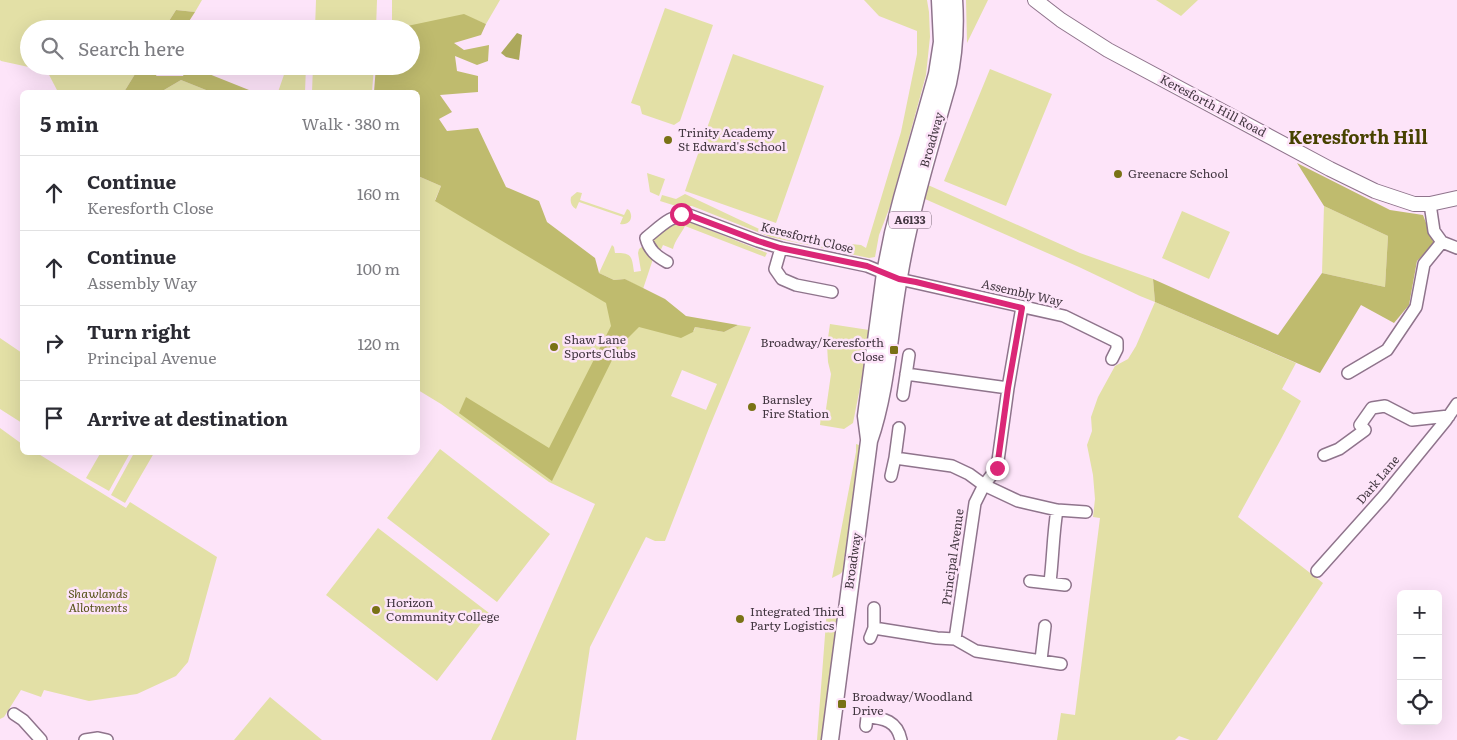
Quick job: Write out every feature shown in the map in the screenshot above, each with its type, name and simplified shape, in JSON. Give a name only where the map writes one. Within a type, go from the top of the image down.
[{"type":"highway","name":"Broadway","points":[[830,740],[869,441],[866,416],[892,276],[902,198],[937,74],[942,42],[940,0]]},
{"type":"highway","name":"Broadway","points":[[892,276],[907,235],[950,75],[955,38],[954,0]]},
{"type":"main road","name":"Keresforth Hill Road","points":[[1035,0],[1061,20],[1108,50],[1330,169],[1375,191],[1414,204],[1430,204],[1457,198]]},
{"type":"street","points":[[1430,204],[1434,232],[1442,242],[1457,248]]},
{"type":"street","name":"Keresforth Close","points":[[666,262],[652,252],[646,238],[674,216],[681,214],[689,215],[780,248],[867,266],[892,276]]},
{"type":"street","points":[[1348,373],[1387,350],[1416,307],[1424,264],[1442,242]]},
{"type":"street","points":[[780,248],[775,269],[782,279],[796,285],[832,292]]},
{"type":"street","name":"Assembly Way","points":[[892,276],[1022,308],[1064,316],[1117,342],[1117,349],[1112,359]]},
{"type":"street","name":"Principal Avenue","points":[[955,639],[975,503],[984,485],[997,468],[1022,308]]},
{"type":"street","points":[[903,395],[909,355]]},
{"type":"street","points":[[906,374],[1008,388]]},
{"type":"street","name":"Dark Lane","points":[[1317,571],[1381,499],[1457,404]]},
{"type":"street","points":[[1324,455],[1339,449],[1365,430],[1360,424],[1372,408],[1385,406],[1412,420],[1449,416]]},
{"type":"street","points":[[891,476],[899,428]]},
{"type":"street","points":[[895,458],[952,466],[984,485],[1018,501],[1057,510],[1086,512]]},
{"type":"street","points":[[1050,582],[1057,510]]},
{"type":"street","points":[[1030,581],[1065,585]]},
{"type":"street","points":[[874,608],[872,633],[955,639],[976,651],[1061,664]]},
{"type":"street","points":[[1040,660],[1045,626]]},
{"type":"street","points":[[21,715],[40,740]]},
{"type":"street","points":[[866,726],[867,717],[883,718],[895,726],[902,740]]},
{"type":"street","points":[[85,740],[98,738],[107,740]]},
{"type":"green space","points":[[0,0],[202,0],[195,12],[176,10],[170,20],[20,20],[20,65],[0,60]]},
{"type":"green space","points":[[316,0],[377,0],[376,20],[315,20]]},
{"type":"green space","points":[[392,0],[500,0],[486,24],[464,15],[420,27],[420,20],[392,20]]},
{"type":"green space","points":[[864,0],[927,0],[929,12],[930,37],[926,75],[891,204],[879,235],[875,257],[869,258],[770,237],[692,206],[676,206],[660,201],[662,195],[676,199],[685,194],[772,235],[861,245],[866,248],[901,132],[917,54],[917,31],[879,16]]},
{"type":"green space","points":[[966,0],[988,0],[967,43]]},
{"type":"green space","points":[[1156,0],[1198,0],[1181,16]]},
{"type":"green space","points":[[665,8],[713,25],[680,121],[674,125],[642,114],[640,106],[631,103]]},
{"type":"green space","points":[[733,54],[824,86],[776,223],[685,191]]},
{"type":"green space","points":[[990,69],[1052,94],[1006,206],[944,181]]},
{"type":"green space","points":[[49,75],[134,75],[125,90],[57,90]]},
{"type":"green space","points":[[284,75],[306,75],[305,90],[279,90]]},
{"type":"green space","points":[[313,75],[373,75],[372,90],[312,90]]},
{"type":"green space","points":[[181,80],[206,90],[164,90]]},
{"type":"green space","points":[[647,173],[665,179],[659,196],[650,192]]},
{"type":"green space","name":"Shaw Lane Sports Clubs","points":[[420,177],[441,186],[435,200],[694,331],[695,327],[724,332],[738,325],[751,327],[665,541],[655,541],[646,537],[590,647],[576,740],[491,740],[595,504],[549,482],[441,404],[420,391]],"holes":[[[682,370],[717,384],[706,410],[671,396]]]},
{"type":"green space","points":[[928,185],[1080,253],[1153,279],[1155,302],[925,199]]},
{"type":"green space","points":[[577,192],[582,193],[580,200],[624,215],[627,209],[629,210],[631,218],[629,222],[620,224],[623,217],[579,202],[576,209],[572,205],[571,197]]},
{"type":"green space","points":[[1324,206],[1388,236],[1385,287],[1322,273]]},
{"type":"green space","points":[[1182,211],[1230,232],[1209,279],[1162,258]]},
{"type":"green space","points":[[687,221],[767,253],[765,257],[685,226],[673,249],[663,245],[659,254],[652,241],[676,222]]},
{"type":"green space","points":[[612,245],[615,253],[625,253],[630,256],[634,272],[641,271],[638,253],[639,249],[643,246],[646,253],[653,259],[643,289],[625,279],[614,280],[599,273]]},
{"type":"green space","points":[[1155,302],[1296,363],[1282,389],[1301,401],[1238,517],[1323,583],[1217,740],[1190,740],[1179,736],[1175,740],[1057,740],[1061,713],[1075,715],[1100,518],[1093,517],[1095,499],[1093,475],[1087,445],[1092,431],[1091,417],[1098,397],[1115,366],[1128,359],[1136,346]]},
{"type":"green space","points":[[830,324],[869,330],[868,347],[853,423],[844,429],[820,425],[821,416],[825,416],[831,374],[827,345]]},
{"type":"green space","points":[[0,338],[20,352],[20,422],[0,409]]},
{"type":"green space","name":"Shawlands Allotments","points":[[0,428],[20,443],[20,455],[40,455],[126,508],[130,502],[217,557],[188,662],[176,676],[137,694],[89,701],[44,690],[41,697],[21,690],[4,717],[0,719]]},
{"type":"green space","points":[[856,444],[859,445],[860,450],[847,567],[840,574],[832,578],[856,452]]},
{"type":"green space","points":[[440,449],[550,534],[497,602],[387,518]]},
{"type":"green space","points":[[99,455],[129,455],[109,491],[86,478]]},
{"type":"green space","points":[[133,455],[153,455],[125,503],[111,495]]},
{"type":"green space","points":[[378,528],[489,613],[437,681],[326,595]]},
{"type":"green space","points":[[827,609],[833,612],[838,619],[826,740],[817,740]]},
{"type":"green space","points":[[270,697],[322,740],[234,740]]},
{"type":"shaded area","points":[[176,10],[195,12],[190,20],[170,20]]},
{"type":"shaded area","points":[[464,14],[486,24],[481,35],[454,43],[464,50],[489,45],[488,61],[477,65],[455,56],[457,71],[478,76],[478,92],[440,95],[452,112],[439,119],[447,131],[478,128],[506,187],[539,201],[547,222],[595,258],[599,273],[614,280],[625,279],[665,299],[686,316],[738,325],[724,332],[695,327],[693,332],[681,338],[639,327],[618,348],[552,481],[459,413],[466,397],[549,448],[611,326],[606,303],[435,201],[441,186],[420,177],[420,90],[374,90],[375,75],[420,75],[420,23]]},
{"type":"shaded area","points":[[517,33],[522,35],[519,60],[506,57],[501,53]]},
{"type":"shaded area","points":[[134,75],[212,75],[249,90],[206,90],[181,80],[164,90],[125,90]]},
{"type":"shaded area","points":[[1297,163],[1390,210],[1423,215],[1434,244],[1417,261],[1409,305],[1394,323],[1361,305],[1320,373],[1155,302],[1153,279],[1278,335],[1322,273],[1385,287],[1388,236],[1324,206]]},
{"type":"place","name":"Trinity Academy St Edward's School","points":[[668,140]]},
{"type":"place","name":"Greenacre School","points":[[1118,174]]},
{"type":"place","name":"Shaw Lane Sports Clubs","points":[[554,347]]},
{"type":"place","name":"Broadway/Keresforth Close","points":[[894,350]]},
{"type":"place","name":"Barnsley Fire Station","points":[[752,407]]},
{"type":"place","name":"Horizon Community College","points":[[376,610]]},
{"type":"place","name":"Integrated Third Party Logistics","points":[[740,619]]},
{"type":"place","name":"Broadway/Woodland Drive","points":[[842,704]]},
{"type":"district","name":"Keresforth Hill","points":[[1358,138]]},
{"type":"route","points":[[681,214],[689,215],[780,248],[867,266],[899,279],[1022,308],[997,468]]}]
